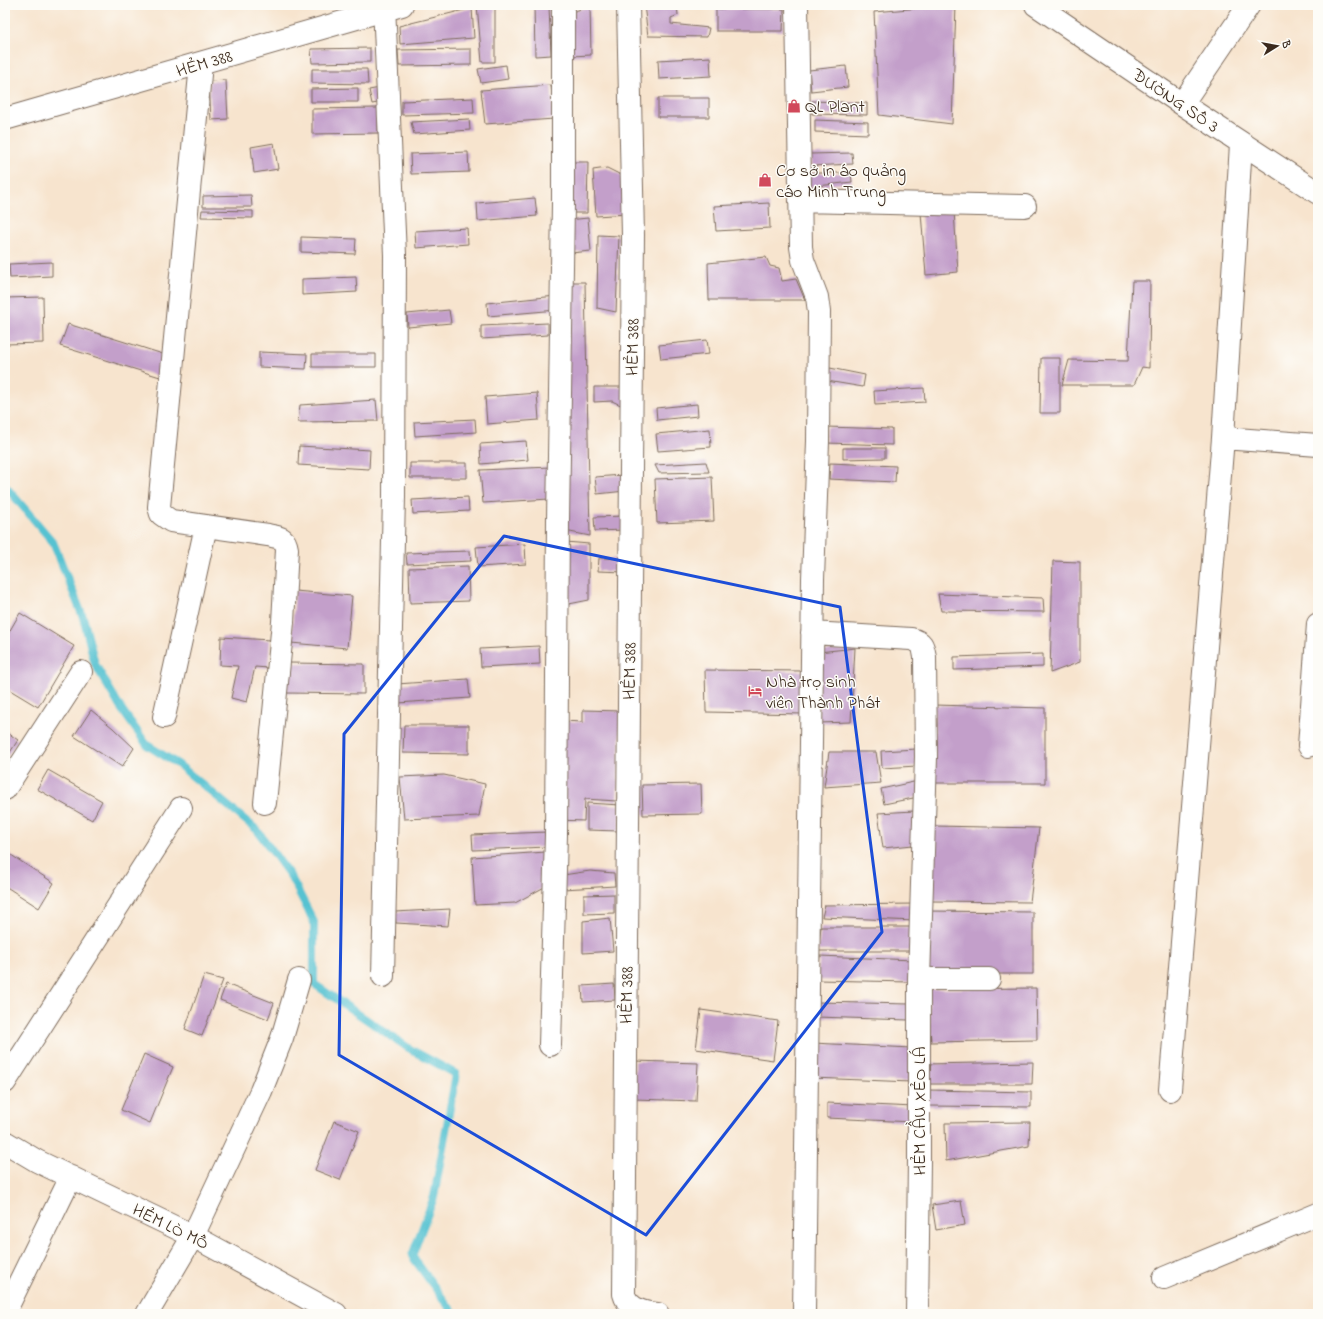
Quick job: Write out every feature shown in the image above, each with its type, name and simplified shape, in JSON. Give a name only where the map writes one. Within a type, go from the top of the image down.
[{"type":"street","points":[[550,1045],[556,828],[558,528],[563,204],[563,5]]},
{"type":"street","name":"HẺM 388","points":[[628,5],[633,235],[624,1294],[626,1302],[633,1308],[658,1314]]},
{"type":"street","points":[[797,5],[801,247],[803,260],[817,297],[819,312],[818,441],[812,633],[804,1314]]},
{"type":"street","name":"ĐƯỜNG SỐ 3","points":[[1036,5],[1241,144],[1318,193]]},
{"type":"street","points":[[1182,104],[1249,5]]},
{"type":"street","points":[[382,976],[394,497],[394,279],[390,7]]},
{"type":"street","name":"HẺM 388","points":[[5,121],[390,7]]},
{"type":"street","points":[[201,64],[159,507],[161,514],[171,521],[268,535],[283,539],[286,542],[287,549],[283,622],[266,802]]},
{"type":"street","points":[[1170,1090],[1223,438],[1241,144]]},
{"type":"street","points":[[800,201],[1025,206]]},
{"type":"street","points":[[1223,438],[1318,445]]},
{"type":"street","points":[[164,718],[206,526]]},
{"type":"street","points":[[1309,746],[1318,624]]},
{"type":"street","name":"HẺM CẦU XẺO LÁ","points":[[812,633],[911,639],[918,641],[923,647],[925,657],[926,757],[919,979],[917,1314]]},
{"type":"street","points":[[5,790],[81,672]]},
{"type":"street","points":[[5,1082],[181,808]]},
{"type":"street","points":[[919,979],[989,979]]},
{"type":"street","points":[[148,1314],[193,1236],[261,1091],[282,1038],[299,980]]},
{"type":"street","name":"HẺM LÒ MỔ","points":[[5,1142],[37,1161],[193,1236],[309,1308],[336,1314]]},
{"type":"street","points":[[5,1312],[71,1177]]},
{"type":"street","points":[[1164,1278],[1318,1214]]},
{"type":"highlighted area","points":[[504,536],[840,607],[882,932],[646,1235],[339,1055],[344,734]]},
{"type":"building","points":[[477,5],[495,5],[495,62],[482,62]]},
{"type":"building","points":[[534,5],[549,5],[551,55],[535,56]]},
{"type":"building","points":[[644,5],[677,5],[678,15],[671,18],[671,24],[709,28],[707,37],[648,36]]},
{"type":"building","points":[[956,5],[952,124],[879,115],[874,12]]},
{"type":"building","points":[[590,6],[591,55],[571,56],[569,13]]},
{"type":"building","points":[[472,8],[474,38],[400,44],[399,26]]},
{"type":"building","points":[[716,9],[784,9],[783,31],[716,31]]},
{"type":"building","points":[[370,48],[370,62],[312,63],[311,49]]},
{"type":"building","points":[[471,49],[471,65],[399,66],[398,50]]},
{"type":"building","points":[[710,57],[711,76],[659,79],[658,60]]},
{"type":"building","points":[[506,65],[508,79],[481,83],[478,69]]},
{"type":"building","points":[[846,66],[848,87],[811,91],[809,70]]},
{"type":"building","points":[[312,69],[367,69],[368,84],[312,83]]},
{"type":"building","points":[[226,80],[228,119],[211,120],[209,81]]},
{"type":"building","points":[[551,85],[554,119],[485,124],[481,90]]},
{"type":"building","points":[[358,88],[358,102],[311,102],[311,89]]},
{"type":"building","points":[[380,88],[383,102],[372,104],[369,90]]},
{"type":"building","points":[[473,98],[474,113],[402,115],[402,101]]},
{"type":"building","points":[[658,98],[709,98],[709,117],[658,117]]},
{"type":"building","points":[[812,101],[867,103],[867,115],[812,114]]},
{"type":"building","points":[[378,108],[378,133],[312,134],[312,109]]},
{"type":"building","points":[[469,119],[470,130],[414,134],[411,122]]},
{"type":"building","points":[[815,120],[868,122],[868,134],[815,132]]},
{"type":"building","points":[[274,143],[278,169],[254,173],[251,147]]},
{"type":"building","points":[[468,152],[469,172],[411,174],[410,154]]},
{"type":"building","points":[[852,153],[853,164],[811,166],[810,154]]},
{"type":"building","points":[[570,162],[588,162],[587,213],[569,213]]},
{"type":"building","points":[[607,168],[623,176],[627,214],[596,216],[593,170]]},
{"type":"building","points":[[808,173],[851,173],[852,182],[809,187]]},
{"type":"building","points":[[251,195],[252,207],[203,207],[203,196]]},
{"type":"building","points":[[535,198],[537,216],[478,221],[477,203]]},
{"type":"building","points":[[769,203],[770,228],[716,231],[714,206]]},
{"type":"building","points":[[202,210],[253,211],[253,218],[201,217]]},
{"type":"building","points":[[954,211],[958,272],[926,275],[921,213]]},
{"type":"building","points":[[588,218],[591,251],[571,253],[568,220]]},
{"type":"building","points":[[467,228],[468,244],[416,248],[415,231]]},
{"type":"building","points":[[598,235],[619,236],[616,312],[597,308]]},
{"type":"building","points":[[301,237],[356,239],[355,254],[301,252]]},
{"type":"building","points":[[766,257],[770,266],[779,268],[782,281],[796,279],[805,300],[709,300],[708,263]]},
{"type":"building","points":[[52,262],[52,276],[10,278],[9,264]]},
{"type":"building","points":[[356,277],[357,292],[302,295],[302,279]]},
{"type":"building","points":[[1132,281],[1150,281],[1149,368],[1142,367],[1134,385],[1062,385],[1069,360],[1128,361]]},
{"type":"building","points":[[568,282],[585,282],[590,536],[565,531]]},
{"type":"building","points":[[556,296],[557,310],[488,316],[487,303]]},
{"type":"building","points":[[43,297],[44,343],[5,344],[5,298]]},
{"type":"building","points":[[449,310],[451,323],[408,327],[407,314]]},
{"type":"building","points":[[548,323],[548,335],[481,339],[481,326]]},
{"type":"building","points":[[68,324],[166,355],[160,377],[60,346]]},
{"type":"building","points":[[707,340],[709,354],[661,359],[659,345]]},
{"type":"building","points":[[259,352],[307,354],[306,369],[259,367]]},
{"type":"building","points":[[312,354],[376,354],[376,367],[312,367]]},
{"type":"building","points":[[1041,358],[1060,358],[1060,413],[1040,413]]},
{"type":"building","points":[[830,368],[865,375],[863,387],[827,381]]},
{"type":"building","points":[[594,387],[627,387],[627,408],[612,401],[594,402]]},
{"type":"building","points":[[924,388],[925,402],[875,405],[874,391]]},
{"type":"building","points":[[537,393],[539,420],[487,424],[485,397]]},
{"type":"building","points":[[376,400],[378,421],[298,422],[300,405]]},
{"type":"building","points":[[697,404],[698,416],[657,420],[656,408]]},
{"type":"building","points":[[475,419],[476,432],[415,436],[414,422]]},
{"type":"building","points":[[826,427],[892,429],[892,445],[826,443]]},
{"type":"building","points":[[710,429],[711,447],[658,451],[656,434]]},
{"type":"building","points":[[526,441],[528,460],[481,464],[480,444]]},
{"type":"building","points":[[299,446],[370,450],[369,469],[298,465]]},
{"type":"building","points":[[843,448],[885,448],[885,458],[843,459]]},
{"type":"building","points":[[706,462],[709,472],[659,473],[655,465]]},
{"type":"building","points":[[410,463],[467,463],[467,478],[410,478]]},
{"type":"building","points":[[830,463],[896,466],[895,482],[829,479]]},
{"type":"building","points":[[551,467],[549,499],[483,503],[480,470]]},
{"type":"building","points":[[623,475],[625,491],[597,494],[595,477]]},
{"type":"building","points":[[712,477],[714,521],[657,523],[655,479]]},
{"type":"building","points":[[468,497],[469,511],[413,514],[412,500]]},
{"type":"building","points":[[624,516],[625,530],[595,531],[594,517]]},
{"type":"building","points":[[566,542],[589,544],[589,600],[569,604]]},
{"type":"building","points":[[525,544],[526,564],[478,567],[476,547]]},
{"type":"building","points":[[470,551],[471,561],[407,564],[406,553]]},
{"type":"building","points":[[599,558],[625,559],[624,572],[598,571]]},
{"type":"building","points":[[1053,561],[1080,562],[1080,662],[1050,673]]},
{"type":"building","points":[[468,566],[469,601],[410,603],[409,568]]},
{"type":"building","points":[[295,591],[352,596],[347,648],[291,643]]},
{"type":"building","points":[[938,594],[1043,598],[1044,612],[941,611]]},
{"type":"building","points":[[20,613],[74,646],[38,707],[5,687],[5,639]]},
{"type":"building","points":[[221,637],[270,640],[268,668],[255,667],[247,702],[231,698],[238,666],[220,665]]},
{"type":"building","points":[[539,646],[540,664],[481,667],[480,649]]},
{"type":"building","points":[[855,648],[851,722],[818,723],[819,652]]},
{"type":"building","points":[[1043,654],[1043,667],[954,670],[954,657]]},
{"type":"building","points":[[288,663],[364,664],[364,694],[287,693]]},
{"type":"building","name":"Nhà trọ sinh viên Thành Phát","points":[[705,670],[804,671],[804,714],[706,712]]},
{"type":"building","points":[[468,679],[470,698],[398,703],[397,684]]},
{"type":"building","points":[[934,705],[1045,708],[1045,783],[935,783]]},
{"type":"building","points":[[91,710],[134,748],[122,767],[74,736]]},
{"type":"building","points":[[583,710],[621,711],[617,801],[585,799],[584,821],[558,820],[562,721],[583,722]]},
{"type":"building","points":[[404,725],[469,725],[469,754],[403,753]]},
{"type":"building","points":[[5,731],[18,740],[5,760]]},
{"type":"building","points":[[916,749],[917,766],[882,768],[881,751]]},
{"type":"building","points":[[829,752],[876,752],[881,783],[824,787]]},
{"type":"building","points":[[48,770],[102,801],[92,820],[37,789]]},
{"type":"building","points":[[444,775],[485,784],[479,816],[404,819],[400,777]]},
{"type":"building","points":[[918,781],[923,796],[884,804],[881,789]]},
{"type":"building","points":[[701,784],[702,814],[643,815],[642,785]]},
{"type":"building","points":[[587,803],[620,805],[619,831],[587,830]]},
{"type":"building","points":[[914,811],[913,845],[883,848],[878,813]]},
{"type":"building","points":[[933,826],[1039,828],[1030,902],[932,901]]},
{"type":"building","points":[[547,832],[548,847],[473,850],[472,835]]},
{"type":"building","points":[[5,851],[54,883],[39,908],[5,886]]},
{"type":"building","points":[[546,852],[550,884],[515,903],[475,905],[472,857]]},
{"type":"building","points":[[590,871],[614,873],[615,886],[563,889],[563,875]]},
{"type":"building","points":[[614,894],[614,913],[584,914],[584,895]]},
{"type":"building","points":[[916,904],[915,921],[822,917],[825,905]]},
{"type":"building","points":[[450,909],[448,926],[396,923],[395,912]]},
{"type":"building","points":[[925,911],[1033,912],[1033,974],[928,974]]},
{"type":"building","points":[[610,918],[613,951],[583,953],[583,921]]},
{"type":"building","points":[[821,927],[913,927],[916,951],[818,951]]},
{"type":"building","points":[[820,956],[913,960],[910,982],[817,980]]},
{"type":"building","points":[[204,975],[223,980],[202,1036],[185,1029]]},
{"type":"building","points":[[226,984],[274,1003],[268,1019],[220,1000]]},
{"type":"building","points":[[614,984],[615,1000],[583,1002],[582,986]]},
{"type":"building","points":[[1036,988],[1037,1040],[931,1042],[928,989]]},
{"type":"building","points":[[817,1002],[909,1004],[909,1020],[816,1017]]},
{"type":"building","points":[[701,1010],[778,1021],[773,1060],[696,1049]]},
{"type":"building","points":[[813,1043],[911,1048],[911,1082],[813,1078]]},
{"type":"building","points":[[144,1054],[173,1067],[150,1123],[121,1110]]},
{"type":"building","points":[[635,1061],[698,1063],[696,1101],[634,1099]]},
{"type":"building","points":[[1033,1062],[1032,1084],[930,1084],[925,1064]]},
{"type":"building","points":[[928,1090],[1031,1092],[1031,1107],[928,1106]]},
{"type":"building","points":[[827,1103],[914,1107],[914,1122],[827,1118]]},
{"type":"building","points":[[334,1121],[359,1131],[340,1180],[315,1170]]},
{"type":"building","points":[[1030,1122],[1029,1146],[946,1161],[945,1123]]},
{"type":"building","points":[[961,1201],[965,1225],[936,1230],[932,1205]]},
{"type":"waterway","points":[[5,488],[7,488],[53,542],[83,617],[95,664],[120,707],[147,745],[179,765],[257,830],[291,877],[314,922],[314,984],[410,1049],[456,1074],[434,1197],[412,1256],[454,1314]]},
{"type":"place","name":"QL Plant","points":[[794,106]]},
{"type":"place","name":"Cơ sở in áo quảng cáo Minh Trung","points":[[765,180]]},
{"type":"place","name":"Nhà trọ sinh viên Thành Phát","points":[[755,691]]}]
